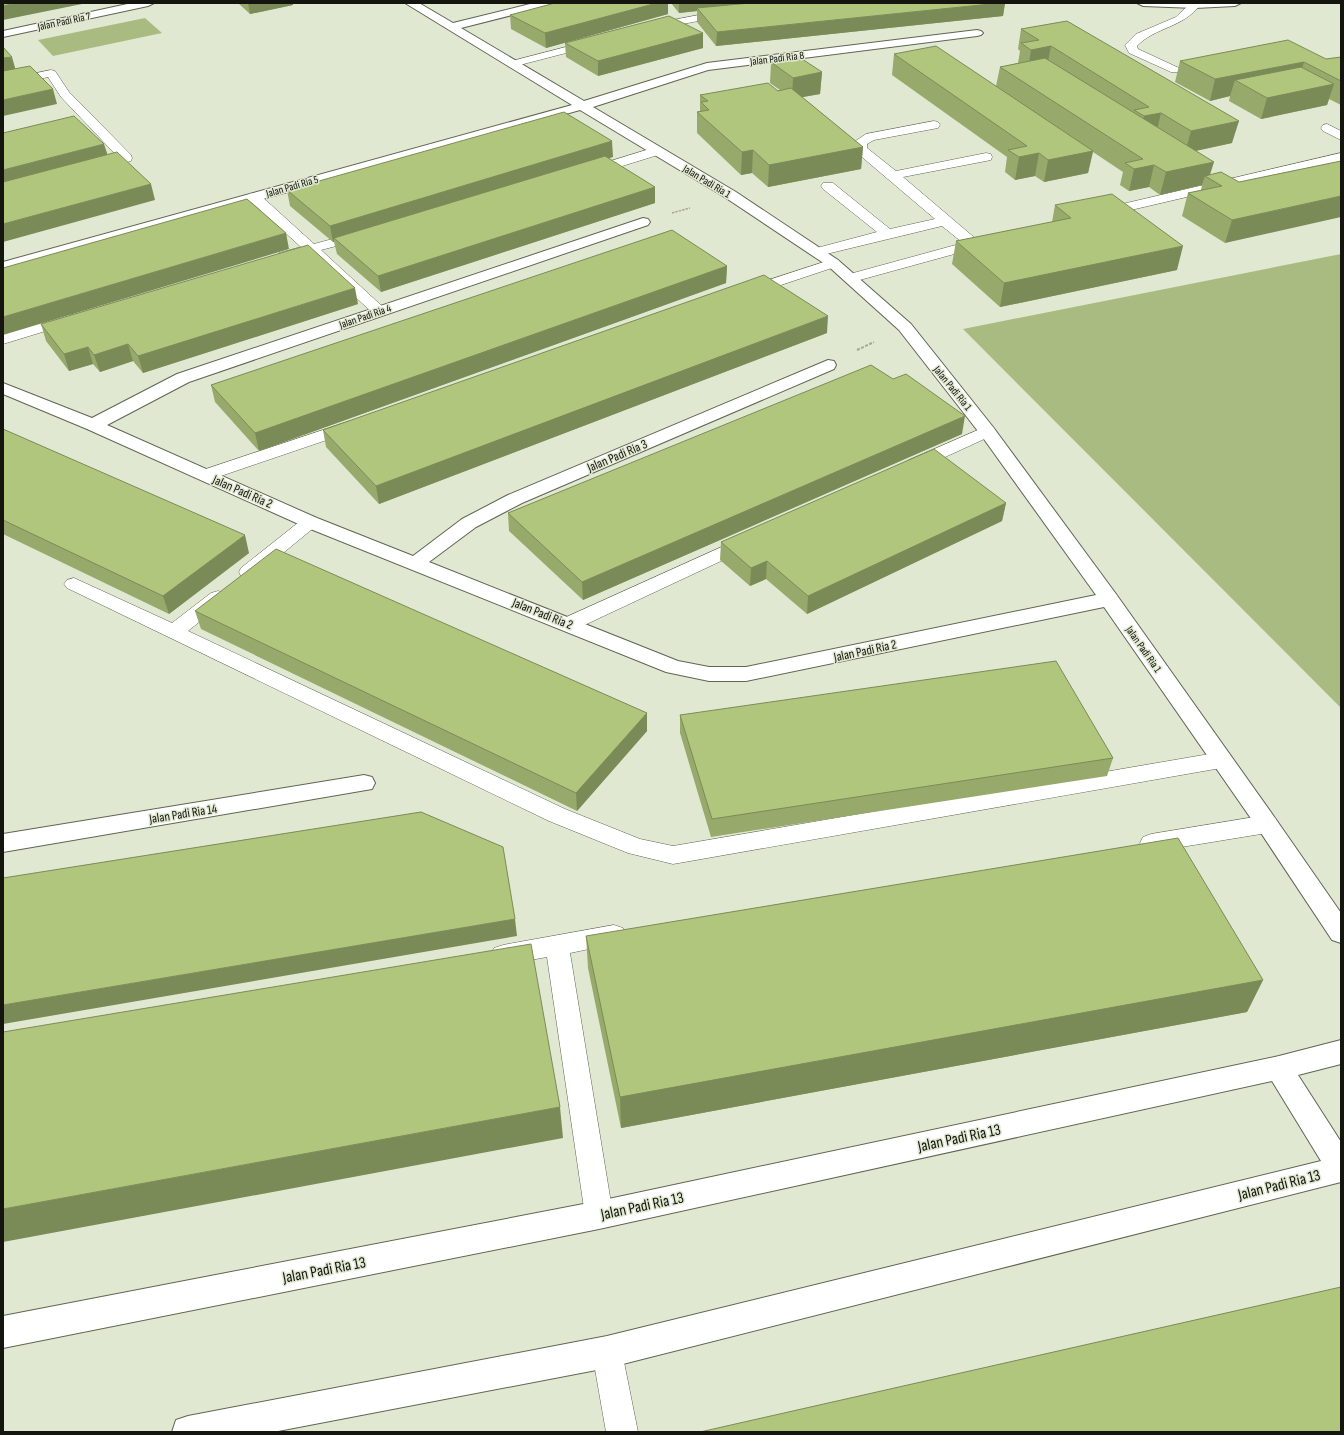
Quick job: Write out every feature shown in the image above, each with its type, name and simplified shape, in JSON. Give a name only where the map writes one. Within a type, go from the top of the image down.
[{"type":"street","name":"Jalan Padi Ria 7","points":[[3,34],[148,3]]},
{"type":"street","name":"Jalan Padi Ria 1","points":[[411,3],[731,195],[818,252],[851,278],[905,327],[987,431],[1109,599],[1267,824],[1340,932]]},
{"type":"street","points":[[451,27],[548,3]]},
{"type":"street","points":[[1143,3],[1195,5],[1235,3]]},
{"type":"street","name":"Jalan Padi Ria 8","points":[[581,106],[707,67],[977,32]]},
{"type":"street","name":"Jalan Padi Ria 5","points":[[3,267],[581,106]]},
{"type":"street","name":"Jalan Padi Ria 4","points":[[93,425],[183,378],[643,222]]},
{"type":"street","name":"Jalan Padi Ria 3","points":[[416,563],[469,523],[515,499],[828,365]]},
{"type":"street","name":"Jalan Padi Ria 2","points":[[3,388],[93,425],[310,522],[674,667],[709,674],[746,674],[1109,599]]},
{"type":"street","name":"Jalan Padi Ria 14","points":[[3,843],[364,783]]},
{"type":"street","name":"Jalan Padi Ria 13","points":[[3,1332],[599,1215],[1279,1068],[1341,1052]]},
{"type":"street","name":"Jalan Padi Ria 13","points":[[188,1432],[607,1352],[1341,1168],[1279,1068]]},
{"type":"lane","points":[[1175,70],[1133,51],[1131,45],[1140,36],[1180,19],[1195,5]]},
{"type":"lane","points":[[641,30],[714,14],[737,11]]},
{"type":"lane","points":[[512,64],[603,40]]},
{"type":"lane","points":[[3,84],[50,73],[65,94],[126,158],[87,169]]},
{"type":"lane","points":[[934,125],[870,137],[860,142],[861,149],[973,244]]},
{"type":"lane","points":[[1327,128],[1341,136]]},
{"type":"lane","points":[[580,175],[656,151]]},
{"type":"lane","points":[[893,175],[986,157]]},
{"type":"lane","points":[[1088,216],[1341,157]]},
{"type":"lane","points":[[828,186],[887,234]]},
{"type":"lane","points":[[254,197],[379,311]]},
{"type":"lane","points":[[818,252],[945,221]]},
{"type":"lane","points":[[274,259],[373,232]]},
{"type":"lane","points":[[851,278],[1004,236]]},
{"type":"lane","points":[[735,296],[833,263]]},
{"type":"lane","points":[[3,339],[86,315]]},
{"type":"lane","points":[[206,475],[365,421]]},
{"type":"lane","points":[[901,471],[987,431]]},
{"type":"lane","points":[[174,632],[310,522]]},
{"type":"lane","points":[[569,624],[764,534]]},
{"type":"lane","points":[[74,584],[556,815],[636,847],[673,854],[1223,762]]},
{"type":"lane","points":[[1133,847],[1267,824]]},
{"type":"lane","points":[[479,959],[636,931]]},
{"type":"lane","points":[[558,945],[599,1215]]},
{"type":"lane","points":[[607,1352],[622,1432]]},
{"type":"path","points":[[643,222],[731,195]]},
{"type":"path","points":[[828,365],[905,327]]},
{"type":"green space","points":[[145,18],[162,33],[53,56],[38,40]]},
{"type":"green space","points":[[1341,254],[1341,708],[963,329]]},
{"type":"building","points":[[3,3],[16,3],[3,6]]},
{"type":"building","points":[[555,3],[657,3],[545,33],[510,15]]},
{"type":"building","points":[[750,3],[1000,3],[717,32],[697,8]]},
{"type":"building","points":[[669,16],[703,33],[598,61],[565,43]]},
{"type":"building","points":[[1067,21],[1239,121],[1191,131],[1161,113],[1144,116],[1134,110],[1149,107],[1051,46],[1031,50],[1021,43],[1039,40],[1021,29]]},
{"type":"building","points":[[1288,40],[1326,59],[1341,57],[1341,81],[1304,62],[1215,79],[1180,61]]},
{"type":"building","points":[[936,46],[1093,151],[1048,160],[1039,153],[1019,157],[1008,150],[1027,146],[894,54]]},
{"type":"building","points":[[3,47],[12,57],[3,58]]},
{"type":"building","points":[[799,57],[822,72],[793,78],[771,62]]},
{"type":"building","points":[[1045,58],[1214,162],[1166,172],[1154,165],[1134,169],[1125,163],[1143,159],[1000,67]]},
{"type":"building","points":[[30,66],[53,89],[3,100],[3,71]]},
{"type":"building","points":[[1301,67],[1334,84],[1267,98],[1235,80]]},
{"type":"building","points":[[768,83],[778,91],[791,88],[863,147],[769,165],[753,150],[742,152],[697,112],[709,110],[701,102],[708,101],[700,95]]},
{"type":"building","points":[[564,112],[612,141],[330,226],[287,190]]},
{"type":"building","points":[[74,116],[104,144],[3,170],[3,133]]},
{"type":"building","points":[[117,152],[151,184],[3,224],[3,182]]},
{"type":"building","points":[[605,156],[655,187],[378,276],[334,238]]},
{"type":"building","points":[[1341,161],[1341,196],[1232,220],[1188,193],[1222,186],[1205,176],[1221,172],[1239,182]]},
{"type":"building","points":[[1112,194],[1183,246],[1004,283],[956,241],[1071,218],[1055,205]]},
{"type":"building","points":[[247,199],[286,233],[3,317],[3,268]]},
{"type":"building","points":[[672,230],[727,266],[255,433],[211,385]]},
{"type":"building","points":[[308,245],[355,288],[138,356],[128,344],[94,355],[88,347],[64,354],[41,324]]},
{"type":"building","points":[[764,275],[828,316],[376,486],[323,430]]},
{"type":"building","points":[[871,365],[893,379],[906,374],[965,416],[582,582],[508,513]]},
{"type":"building","points":[[3,429],[245,535],[163,596],[3,520]]},
{"type":"building","points":[[934,449],[1006,503],[808,596],[767,561],[751,568],[721,542]]},
{"type":"building","points":[[276,549],[647,713],[576,793],[195,611]]},
{"type":"building","points":[[1056,661],[1113,758],[712,819],[680,715]]},
{"type":"building","points":[[421,812],[503,847],[515,919],[3,1005],[3,878]]},
{"type":"building","points":[[1178,838],[1263,980],[620,1097],[586,936]]},
{"type":"building","points":[[531,944],[560,1107],[3,1209],[3,1032]]},
{"type":"building","points":[[1341,1287],[1341,1432],[700,1432]]}]
